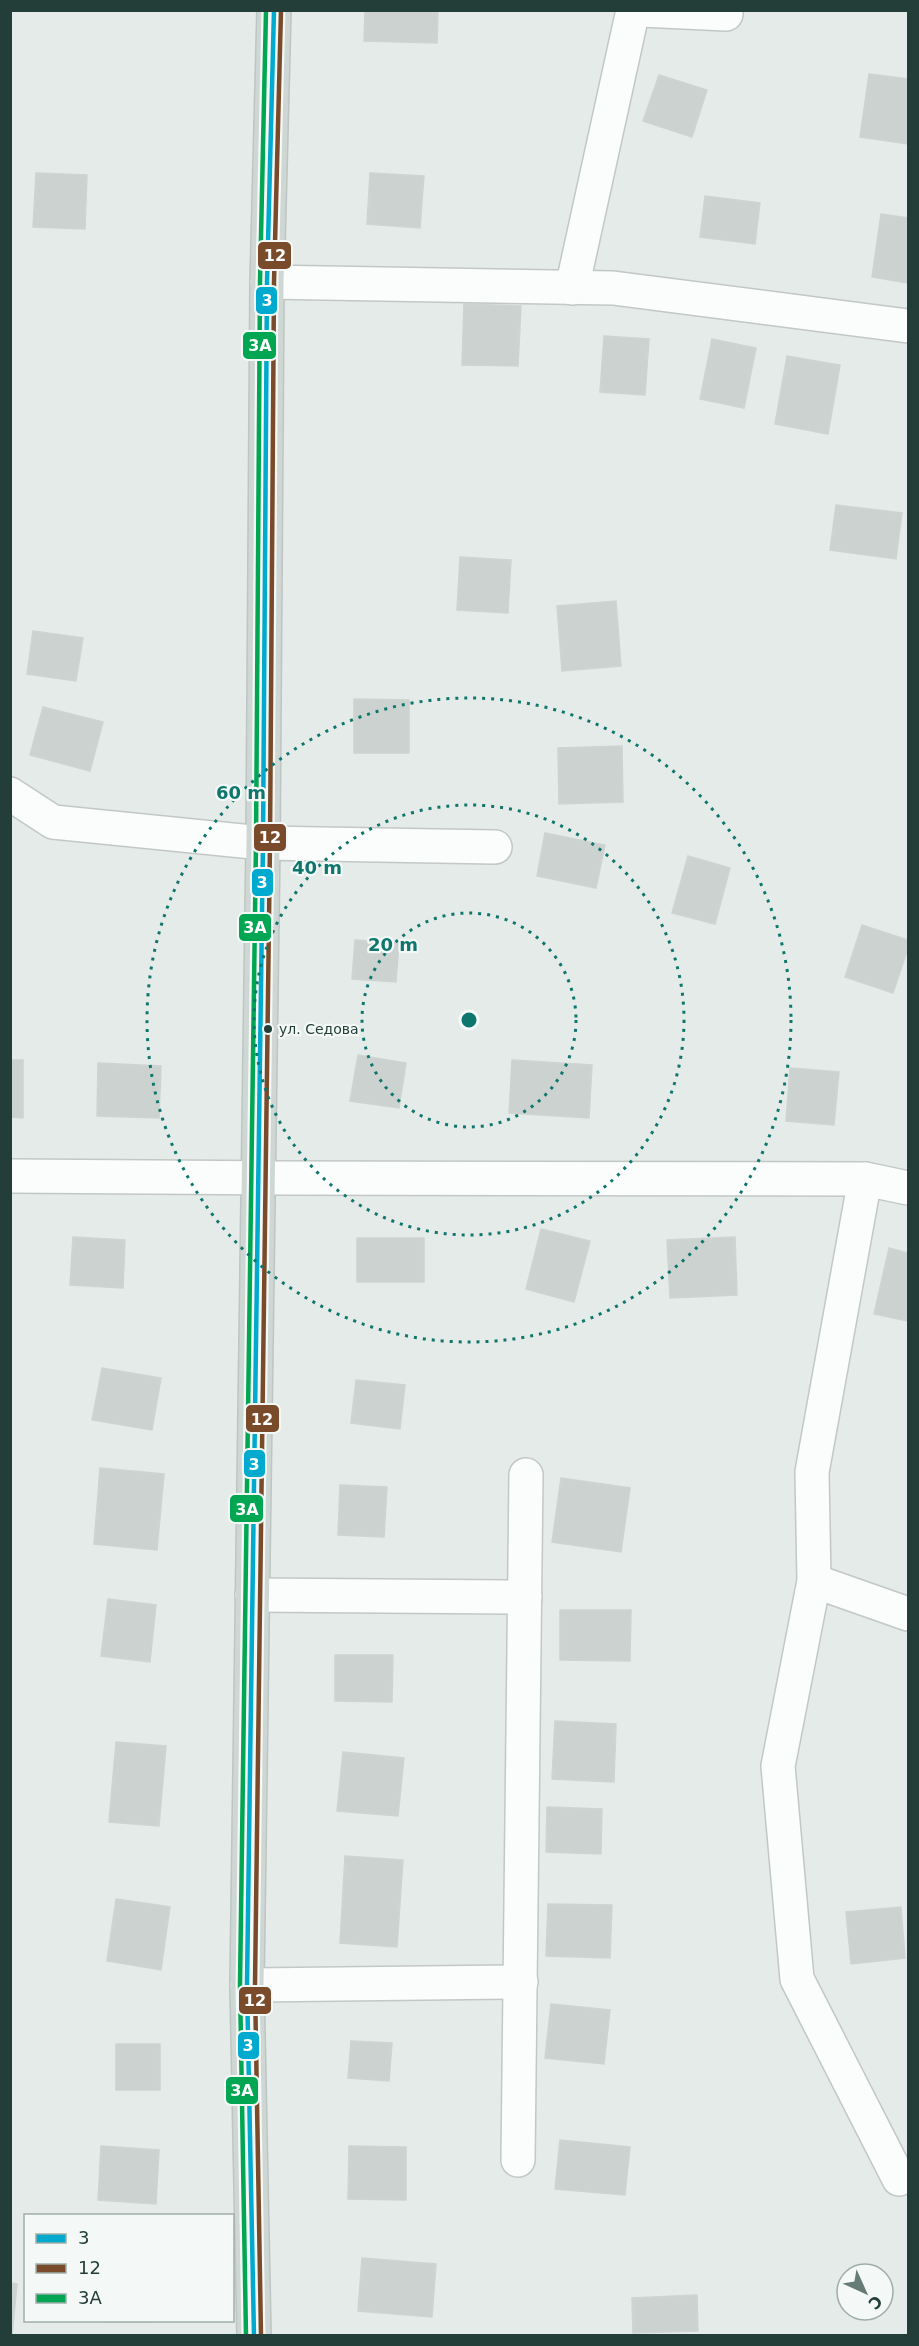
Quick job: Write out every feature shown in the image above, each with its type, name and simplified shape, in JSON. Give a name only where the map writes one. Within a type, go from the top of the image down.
[{"type":"main road","points":[[254,2336],[247,1985],[263,843],[267,282],[274,10]]},
{"type":"street","points":[[572,288],[633,10]]},
{"type":"street","points":[[641,10],[726,14]]},
{"type":"street","points":[[267,282],[613,288],[909,326]]},
{"type":"street","points":[[10,794],[53,822],[263,843],[495,847]]},
{"type":"street","points":[[10,1176],[865,1179],[909,1188]]},
{"type":"street","points":[[865,1179],[812,1472],[814,1581],[778,1766],[797,1979],[899,2179]]},
{"type":"street","points":[[518,2160],[526,1475]]},
{"type":"street","points":[[814,1581],[909,1614]]},
{"type":"street","points":[[252,1595],[525,1597]]},
{"type":"street","points":[[247,1985],[520,1982]]},
{"type":"building","points":[[365,10],[438,10],[437,43],[364,41]]},
{"type":"building","points":[[869,74],[908,79],[908,144],[860,137]]},
{"type":"building","points":[[659,75],[707,90],[692,137],[643,121]]},
{"type":"building","points":[[36,173],[87,175],[85,229],[33,227]]},
{"type":"building","points":[[370,173],[424,176],[420,228],[367,224]]},
{"type":"building","points":[[705,196],[760,203],[755,244],[700,237]]},
{"type":"building","points":[[881,214],[908,218],[908,283],[872,277]]},
{"type":"building","points":[[464,304],[521,306],[518,366],[462,365]]},
{"type":"building","points":[[604,336],[649,339],[645,395],[600,392]]},
{"type":"building","points":[[712,339],[756,348],[744,408],[700,399]]},
{"type":"building","points":[[787,356],[840,365],[828,434],[775,424]]},
{"type":"building","points":[[836,505],[902,513],[896,559],[830,550]]},
{"type":"building","points":[[460,557],[511,560],[508,613],[457,610]]},
{"type":"building","points":[[616,601],[621,666],[562,671],[557,606]]},
{"type":"building","points":[[33,631],[83,638],[76,681],[27,674]]},
{"type":"building","points":[[354,699],[409,700],[409,753],[354,753]]},
{"type":"building","points":[[43,707],[103,722],[90,771],[30,755]]},
{"type":"building","points":[[622,746],[623,802],[559,804],[558,748]]},
{"type":"building","points":[[545,833],[605,845],[596,888],[537,876]]},
{"type":"building","points":[[688,856],[730,868],[715,924],[672,913]]},
{"type":"building","points":[[862,925],[908,940],[908,948],[893,993],[845,977]]},
{"type":"building","points":[[355,940],[399,943],[396,982],[352,979]]},
{"type":"building","points":[[358,1055],[406,1063],[399,1108],[350,1101]]},
{"type":"building","points":[[10,1060],[23,1060],[23,1118],[10,1117]]},
{"type":"building","points":[[512,1060],[592,1065],[589,1118],[509,1113]]},
{"type":"building","points":[[98,1063],[161,1066],[159,1118],[97,1116]]},
{"type":"building","points":[[790,1068],[839,1072],[834,1125],[786,1121]]},
{"type":"building","points":[[541,1229],[590,1241],[574,1302],[526,1289]]},
{"type":"building","points":[[73,1237],[125,1240],[123,1288],[70,1285]]},
{"type":"building","points":[[735,1237],[737,1295],[670,1298],[667,1240]]},
{"type":"building","points":[[357,1238],[424,1238],[424,1282],[357,1282]]},
{"type":"building","points":[[889,1248],[908,1253],[908,1321],[874,1314]]},
{"type":"building","points":[[102,1368],[161,1378],[152,1430],[92,1420]]},
{"type":"building","points":[[356,1380],[405,1385],[400,1429],[351,1423]]},
{"type":"building","points":[[100,1468],[164,1474],[157,1550],[94,1544]]},
{"type":"building","points":[[561,1478],[630,1488],[621,1552],[552,1542]]},
{"type":"building","points":[[340,1485],[387,1487],[384,1537],[338,1535]]},
{"type":"building","points":[[108,1599],[156,1605],[150,1662],[101,1656]]},
{"type":"building","points":[[560,1610],[631,1610],[630,1661],[560,1660]]},
{"type":"building","points":[[335,1655],[393,1655],[392,1702],[335,1701]]},
{"type":"building","points":[[555,1721],[616,1724],[614,1782],[552,1779]]},
{"type":"building","points":[[116,1742],[166,1746],[159,1826],[109,1822]]},
{"type":"building","points":[[343,1752],[404,1758],[398,1816],[337,1811]]},
{"type":"building","points":[[547,1807],[602,1809],[601,1854],[546,1852]]},
{"type":"building","points":[[345,1856],[403,1860],[397,1947],[340,1943]]},
{"type":"building","points":[[116,1899],[170,1907],[161,1970],[107,1961]]},
{"type":"building","points":[[548,1904],[612,1905],[610,1958],[546,1956]]},
{"type":"building","points":[[901,1907],[905,1958],[851,1964],[846,1912]]},
{"type":"building","points":[[551,2004],[610,2010],[604,2064],[545,2058]]},
{"type":"building","points":[[351,2041],[392,2043],[389,2081],[348,2078]]},
{"type":"building","points":[[116,2044],[160,2044],[160,2090],[116,2090]]},
{"type":"building","points":[[560,2140],[630,2147],[625,2195],[555,2189]]},
{"type":"building","points":[[101,2146],[159,2150],[156,2204],[98,2200]]},
{"type":"building","points":[[349,2146],[406,2147],[406,2200],[348,2199]]},
{"type":"building","points":[[362,2258],[436,2264],[432,2317],[358,2311]]},
{"type":"building","points":[[10,2283],[17,2284],[12,2336],[10,2336]]},
{"type":"building","points":[[697,2295],[698,2331],[633,2333],[632,2298]]},
{"type":"transit line","name":"3А","points":[[246,2336],[240,1985],[256,843],[260,282],[266,10]]},
{"type":"transit line","name":"3","points":[[254,2336],[247,1985],[263,843],[267,282],[274,10]]},
{"type":"transit line","name":"12","points":[[261,2336],[255,1985],[270,843],[274,282],[281,10]]},
{"type":"place","name":"ул. Седова","points":[[268,1029]]}]
